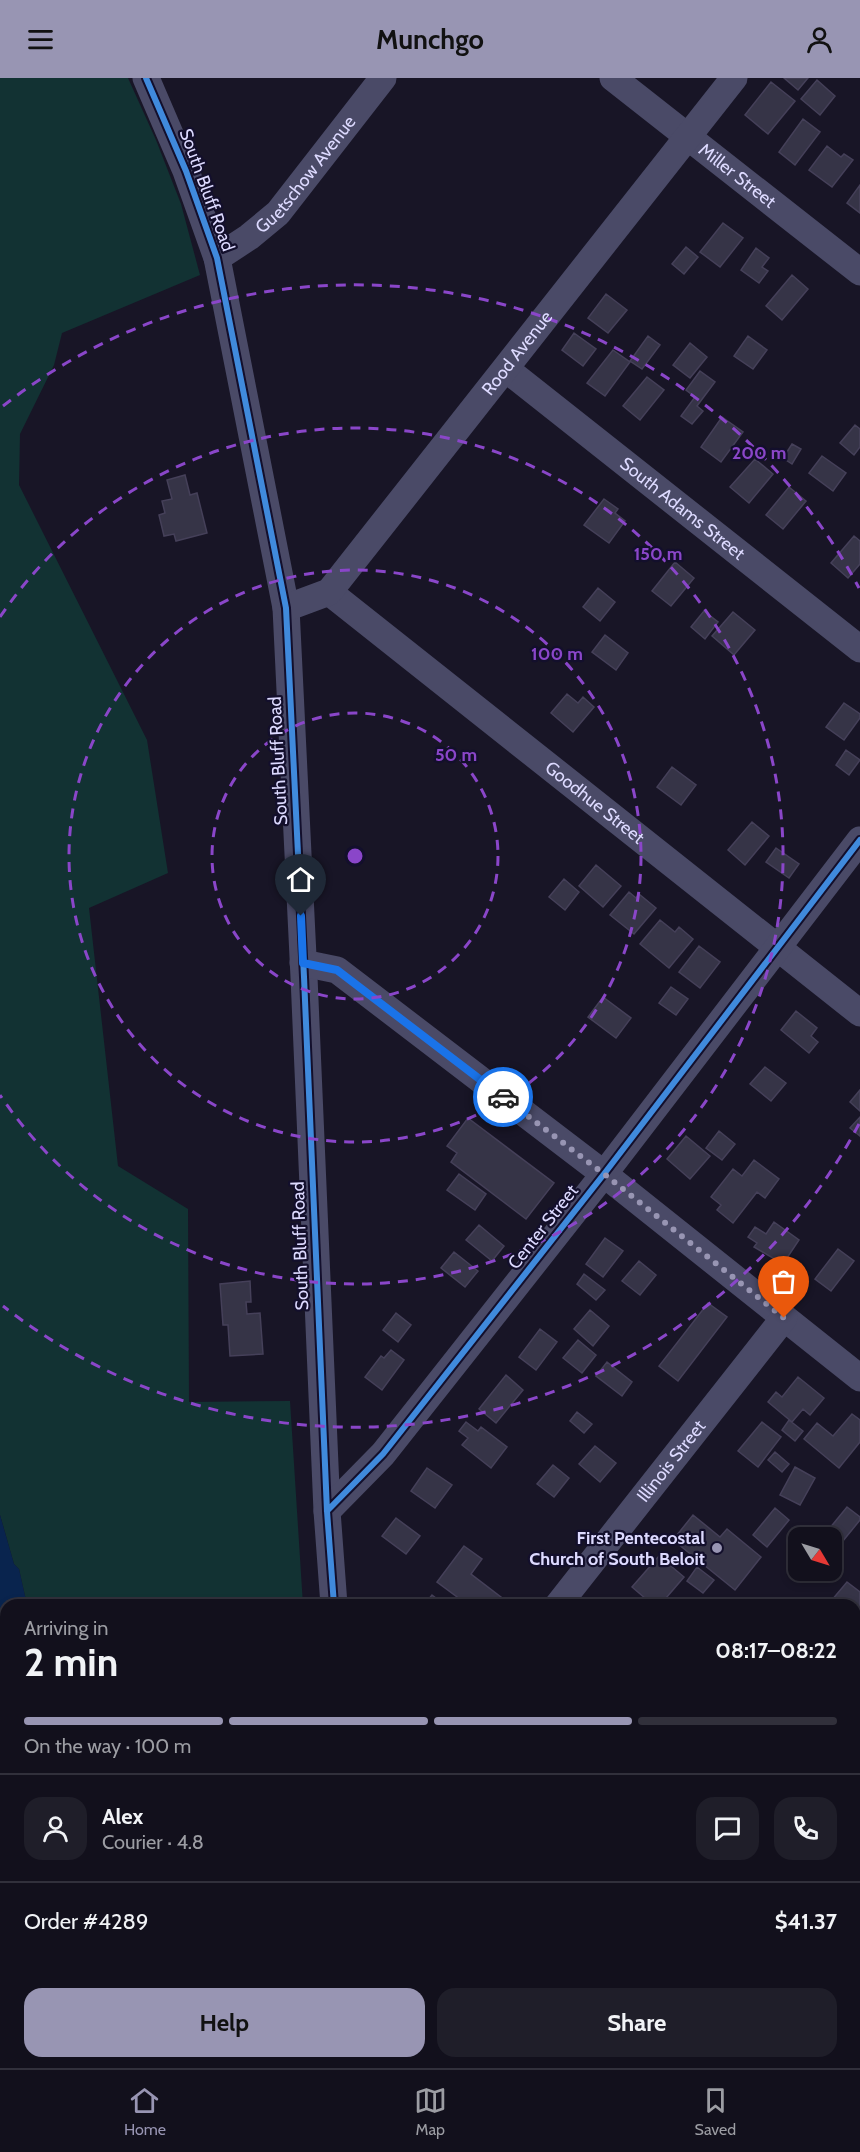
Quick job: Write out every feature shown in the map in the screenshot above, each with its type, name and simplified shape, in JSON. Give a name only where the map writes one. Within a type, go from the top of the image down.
[{"type":"street","name":"South Bluff Road","points":[[146,78],[186,171],[217,258],[286,608],[333,1599]]},
{"type":"street","name":"Guetschow Avenue","points":[[217,258],[249,237],[278,213],[383,78]]},
{"type":"street","name":"Miller Street","points":[[613,78],[860,272]]},
{"type":"street","name":"Rood Avenue","points":[[329,592],[734,78]]},
{"type":"street","name":"South Adams Street","points":[[506,369],[860,649]]},
{"type":"street","points":[[286,608],[329,592]]},
{"type":"street","name":"Goodhue Street","points":[[329,592],[860,1013]]},
{"type":"street","name":"Center Street","points":[[327,1511],[383,1454],[604,1174],[860,840]]},
{"type":"street","points":[[303,963],[337,970],[604,1174],[860,1378]]},
{"type":"street","name":"Illinois Street","points":[[563,1599],[784,1318]]},
{"type":"green space","points":[[0,78],[128,78],[181,204],[200,275],[62,333],[54,365],[20,434],[19,485],[147,740],[168,873],[89,908],[118,1166],[188,1209],[189,1402],[290,1401],[303,1599],[26,1599],[19,1569],[14,1564],[0,1515]]},
{"type":"water","points":[[0,1515],[14,1564],[19,1569],[26,1599],[0,1599]]},
{"type":"building","points":[[784,78],[808,78],[798,90]]},
{"type":"building","points":[[817,80],[835,96],[820,115],[801,99]]},
{"type":"building","points":[[771,82],[795,101],[768,134],[745,115]]},
{"type":"building","points":[[803,119],[820,132],[795,165],[779,152]]},
{"type":"building","points":[[827,146],[841,157],[844,154],[853,160],[832,187],[809,170]]},
{"type":"building","points":[[860,185],[860,213],[847,203]]},
{"type":"building","points":[[723,223],[743,238],[720,267],[700,252]]},
{"type":"building","points":[[686,247],[698,257],[684,274],[672,264]]},
{"type":"building","points":[[756,248],[769,258],[762,267],[768,271],[759,283],[741,270]]},
{"type":"building","points":[[792,275],[808,289],[782,320],[766,306]]},
{"type":"building","points":[[606,294],[627,310],[608,333],[588,318]]},
{"type":"building","points":[[574,333],[596,349],[583,366],[562,350]]},
{"type":"building","points":[[648,336],[660,345],[642,369],[630,361]]},
{"type":"building","points":[[748,336],[767,350],[753,369],[734,356]]},
{"type":"building","points":[[690,343],[707,357],[690,378],[673,365]]},
{"type":"building","points":[[613,350],[630,362],[605,396],[587,383]]},
{"type":"building","points":[[700,371],[715,382],[697,406],[703,411],[692,424],[681,416],[695,397],[686,390]]},
{"type":"building","points":[[647,377],[664,390],[640,420],[623,406]]},
{"type":"building","points":[[722,417],[743,432],[721,462],[701,447]]},
{"type":"building","points":[[855,425],[860,429],[860,447],[854,455],[840,443]]},
{"type":"building","points":[[792,444],[801,449],[792,464],[783,458]]},
{"type":"building","points":[[822,456],[846,473],[833,491],[809,473]]},
{"type":"building","points":[[755,459],[773,474],[749,503],[730,487]]},
{"type":"building","points":[[185,475],[190,495],[197,493],[207,533],[176,541],[174,534],[164,536],[159,515],[165,513],[162,501],[172,499],[167,480]]},
{"type":"building","points":[[789,487],[806,501],[783,529],[766,515]]},
{"type":"building","points":[[604,499],[618,509],[615,513],[625,521],[609,543],[584,525]]},
{"type":"building","points":[[854,536],[860,541],[860,564],[848,578],[831,563]]},
{"type":"building","points":[[675,562],[694,578],[671,606],[652,591]]},
{"type":"building","points":[[598,588],[615,602],[600,621],[583,607]]},
{"type":"building","points":[[704,611],[718,622],[705,639],[691,627]]},
{"type":"building","points":[[733,612],[755,630],[734,655],[712,636]]},
{"type":"building","points":[[605,635],[628,653],[616,670],[592,652]]},
{"type":"building","points":[[567,694],[578,703],[583,697],[594,707],[573,732],[551,713]]},
{"type":"building","points":[[844,703],[860,714],[860,718],[844,740],[826,727]]},
{"type":"building","points":[[846,750],[860,760],[849,775],[836,765]]},
{"type":"building","points":[[672,767],[696,785],[681,805],[657,787]]},
{"type":"building","points":[[752,822],[769,836],[745,865],[728,850]]},
{"type":"building","points":[[776,848],[799,864],[789,878],[766,862]]},
{"type":"building","points":[[596,865],[621,886],[603,907],[579,886]]},
{"type":"building","points":[[564,879],[579,892],[565,910],[549,897]]},
{"type":"building","points":[[629,892],[636,898],[639,894],[656,908],[634,934],[610,915]]},
{"type":"building","points":[[660,920],[675,932],[679,927],[693,939],[669,968],[640,944]]},
{"type":"building","points":[[699,946],[720,962],[700,988],[679,972]]},
{"type":"building","points":[[671,987],[688,999],[676,1015],[659,1003]]},
{"type":"building","points":[[603,997],[631,1018],[616,1038],[588,1017]]},
{"type":"building","points":[[796,1011],[817,1028],[811,1036],[818,1042],[809,1053],[781,1030]]},
{"type":"building","points":[[765,1067],[786,1083],[771,1101],[750,1084]]},
{"type":"building","points":[[860,1090],[860,1111],[850,1102]]},
{"type":"building","points":[[860,1117],[860,1136],[850,1128]]},
{"type":"building","points":[[468,1118],[554,1183],[526,1219],[451,1162],[457,1153],[447,1146]]},
{"type":"building","points":[[719,1131],[735,1144],[722,1160],[706,1148]]},
{"type":"building","points":[[686,1136],[710,1156],[690,1179],[667,1159]]},
{"type":"building","points":[[754,1160],[779,1179],[765,1198],[757,1192],[733,1223],[717,1210],[721,1205],[711,1197],[733,1169],[742,1176]]},
{"type":"building","points":[[459,1174],[486,1194],[475,1210],[447,1190]]},
{"type":"building","points":[[774,1222],[799,1240],[783,1264],[754,1247],[757,1243],[748,1237],[755,1227],[766,1234]]},
{"type":"building","points":[[479,1225],[504,1246],[492,1261],[466,1240]]},
{"type":"building","points":[[605,1238],[623,1251],[603,1277],[586,1264]]},
{"type":"building","points":[[838,1249],[854,1261],[831,1291],[815,1279]]},
{"type":"building","points":[[454,1252],[478,1271],[465,1287],[441,1268]]},
{"type":"building","points":[[639,1261],[656,1275],[640,1295],[622,1281]]},
{"type":"building","points":[[584,1274],[605,1290],[596,1300],[577,1284]]},
{"type":"building","points":[[250,1281],[251,1302],[246,1302],[247,1314],[260,1313],[263,1354],[230,1356],[228,1325],[223,1325],[220,1284]]},
{"type":"building","points":[[708,1303],[727,1317],[678,1381],[659,1366]]},
{"type":"building","points":[[590,1310],[609,1326],[593,1346],[574,1329]]},
{"type":"building","points":[[396,1313],[411,1325],[398,1342],[383,1330]]},
{"type":"building","points":[[540,1329],[557,1342],[536,1370],[519,1357]]},
{"type":"building","points":[[578,1340],[596,1355],[582,1373],[563,1358]]},
{"type":"building","points":[[391,1350],[404,1360],[382,1390],[365,1377],[381,1356],[384,1358]]},
{"type":"building","points":[[607,1362],[632,1382],[622,1396],[596,1376]]},
{"type":"building","points":[[506,1375],[523,1390],[496,1423],[479,1409]]},
{"type":"building","points":[[798,1377],[824,1398],[810,1415],[803,1409],[792,1422],[768,1402],[776,1392],[782,1397]]},
{"type":"building","points":[[577,1412],[592,1424],[584,1433],[570,1421]]},
{"type":"building","points":[[852,1414],[860,1420],[860,1442],[839,1468],[804,1439],[817,1423],[833,1436]]},
{"type":"building","points":[[789,1420],[803,1431],[795,1441],[782,1430]]},
{"type":"building","points":[[466,1422],[478,1431],[481,1427],[507,1447],[491,1468],[462,1445],[468,1438],[459,1431]]},
{"type":"building","points":[[762,1422],[781,1437],[758,1467],[738,1451]]},
{"type":"building","points":[[595,1446],[616,1463],[600,1482],[579,1464]]},
{"type":"building","points":[[775,1452],[789,1464],[782,1472],[768,1460]]},
{"type":"building","points":[[553,1465],[569,1478],[554,1497],[537,1484]]},
{"type":"building","points":[[795,1467],[815,1478],[800,1505],[780,1495]]},
{"type":"building","points":[[427,1468],[452,1485],[435,1508],[411,1491]]},
{"type":"building","points":[[847,1507],[860,1517],[843,1541],[842,1527],[831,1527]]},
{"type":"building","points":[[775,1508],[789,1520],[767,1547],[753,1535]]},
{"type":"building","name":"First Pentecostal Church of South Beloit","points":[[693,1515],[720,1537],[727,1529],[761,1557],[735,1590],[673,1540]]},
{"type":"building","points":[[396,1518],[420,1536],[406,1554],[382,1536]]},
{"type":"building","points":[[464,1546],[482,1559],[471,1574],[504,1599],[460,1599],[437,1582]]},
{"type":"building","points":[[659,1556],[684,1577],[665,1599],[646,1599],[632,1587]]},
{"type":"building","points":[[697,1567],[714,1580],[703,1593],[687,1581]]},
{"type":"building","points":[[847,1582],[860,1592],[860,1599],[833,1599]]},
{"type":"cycle path","points":[[146,78],[186,171],[217,258],[286,608],[327,1511],[334,1599]]},
{"type":"cycle path","points":[[327,1511],[383,1454],[604,1174],[860,840]]},
{"type":"way so far","points":[[503,1097],[604,1174],[784,1318]]},
{"type":"place","name":"First Pentecostal Church of South Beloit","points":[[717,1548]]},
{"type":"route","points":[[301,916],[303,963],[337,970],[503,1097]]}]
